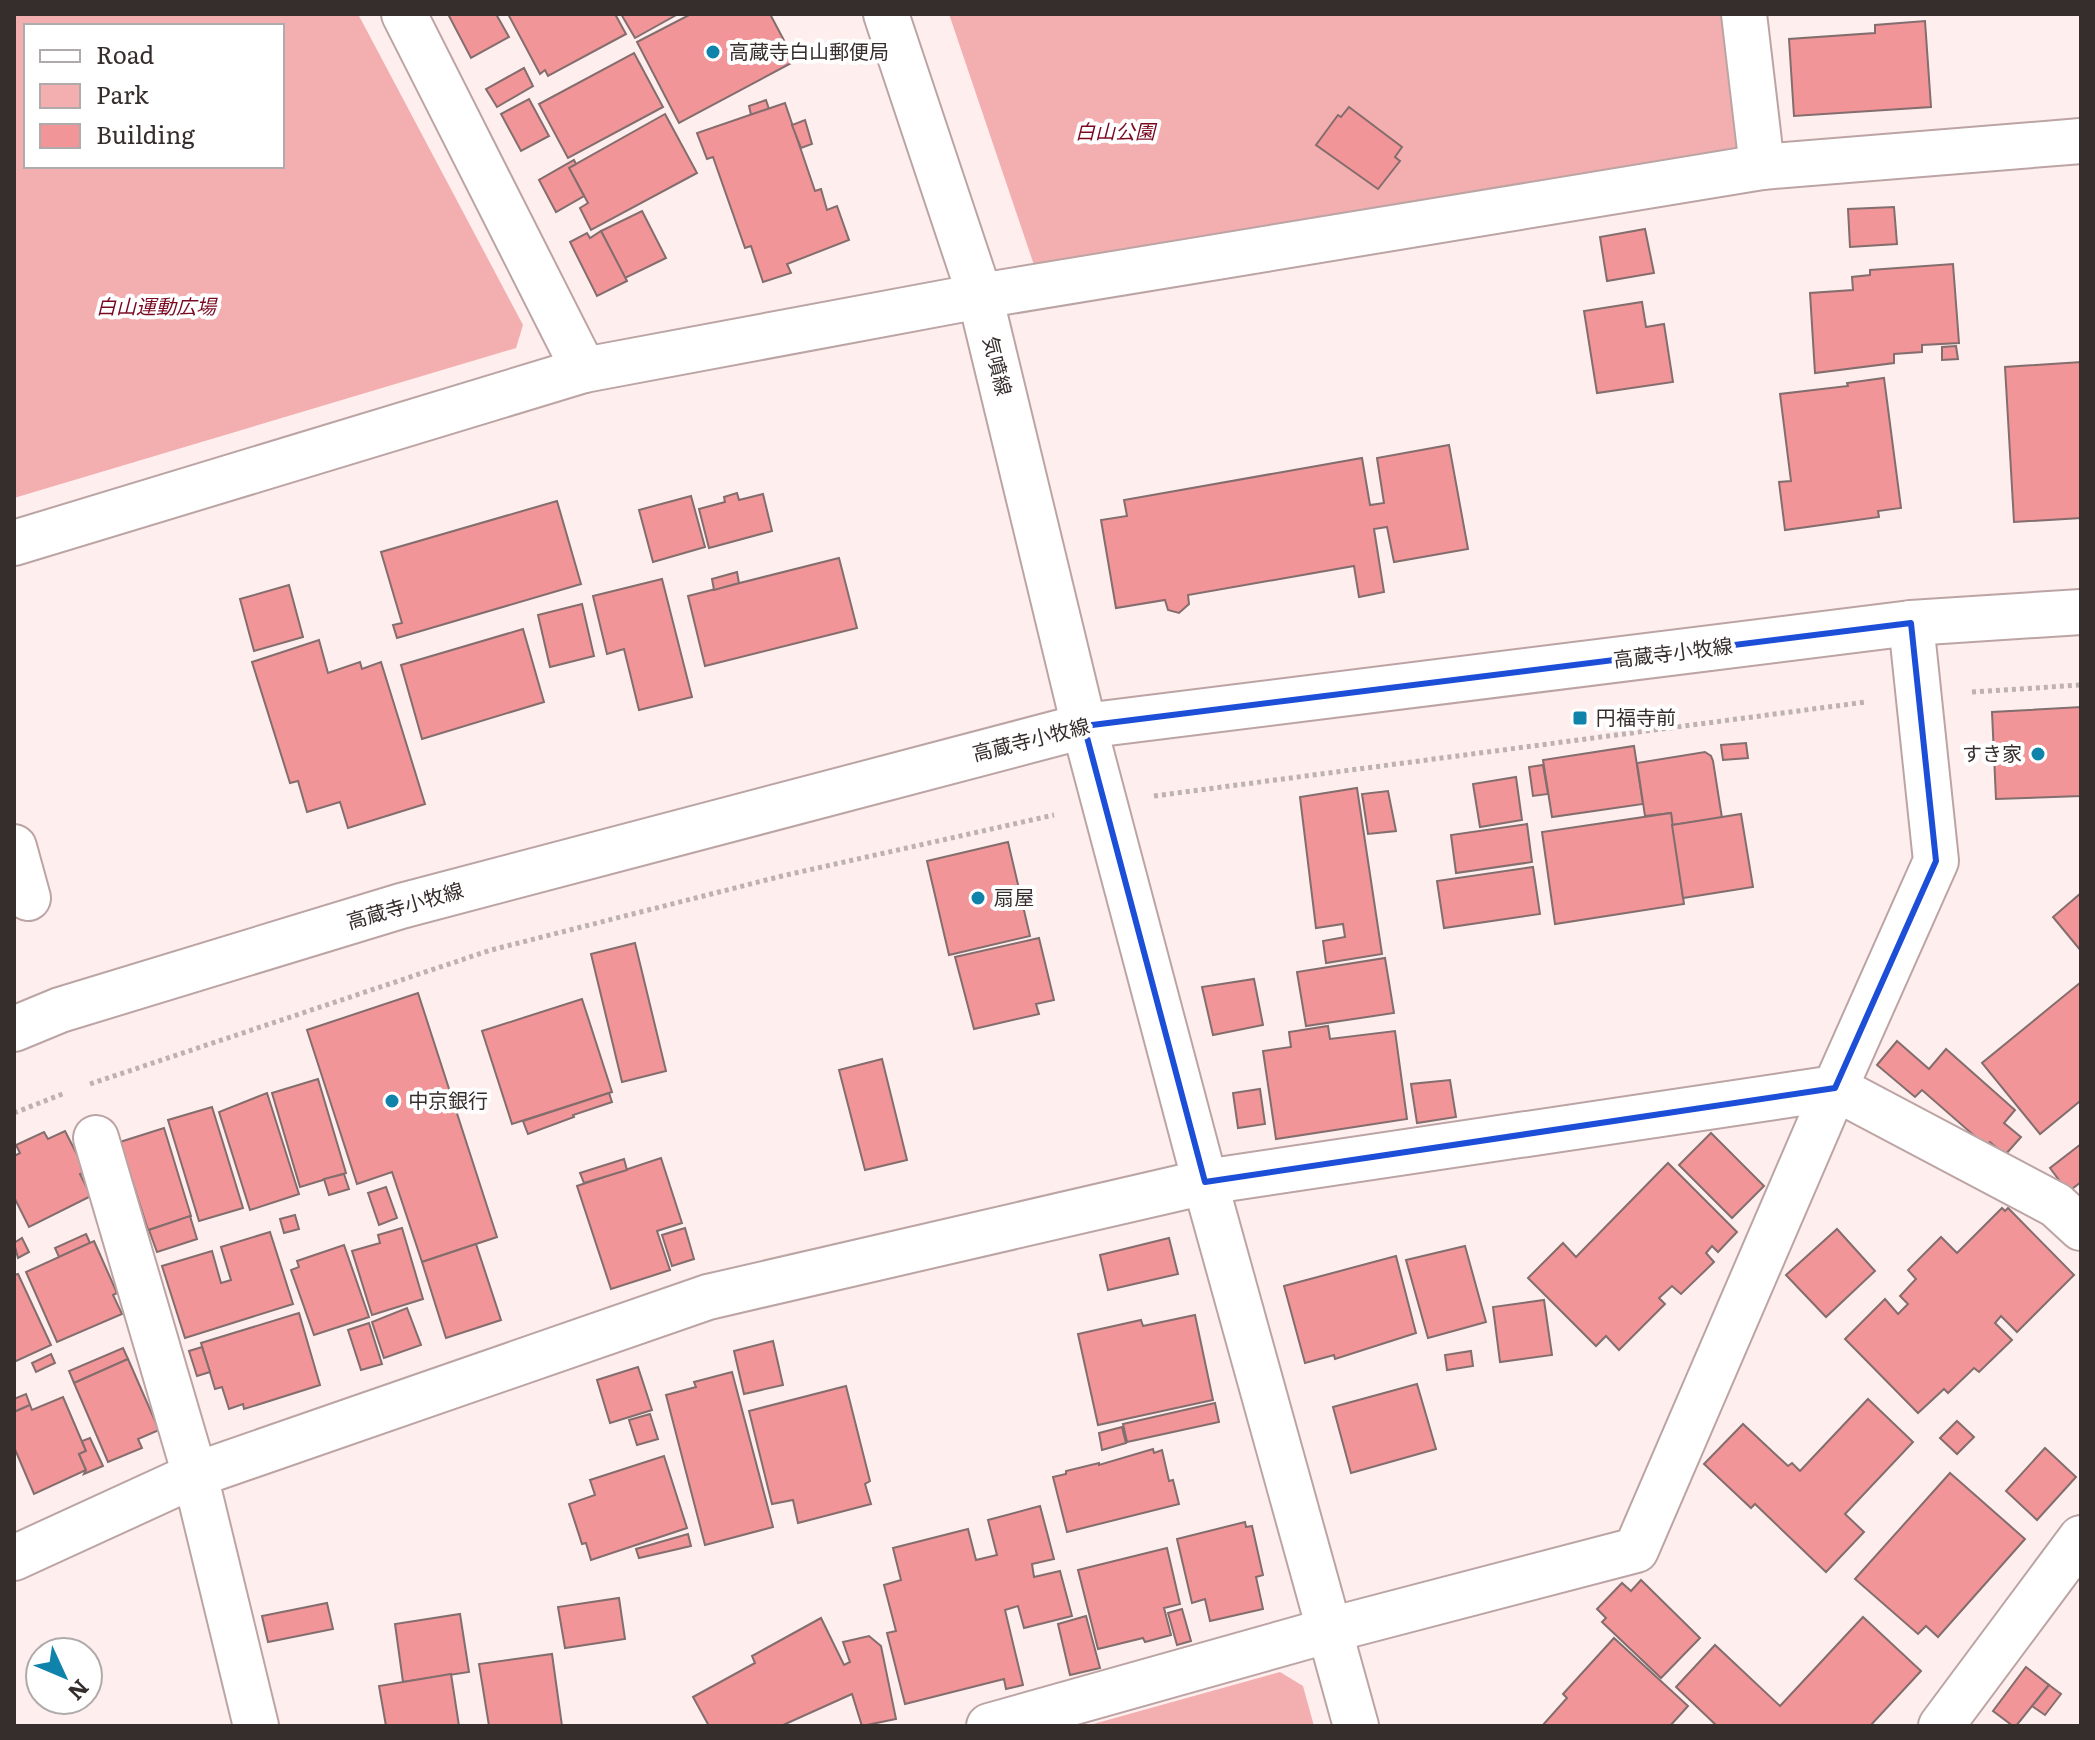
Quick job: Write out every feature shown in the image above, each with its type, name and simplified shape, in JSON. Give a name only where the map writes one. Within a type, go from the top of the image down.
[{"type":"street","points":[[404,14],[584,370]]},
{"type":"street","name":"気噴線","points":[[886,14],[980,296],[1084,726],[1205,1182],[1356,1726]]},
{"type":"street","points":[[1744,14],[1762,167]]},
{"type":"street","points":[[14,543],[584,370],[980,296],[1762,167],[2081,141]]},
{"type":"street","name":"高蔵寺小牧線","points":[[14,1029],[60,1010],[401,906],[1084,726],[1911,623],[2081,612]]},
{"type":"street","points":[[989,1726],[1330,1630],[1636,1550],[1936,861],[1911,623]]},
{"type":"street","points":[[14,847],[28,898]]},
{"type":"street","points":[[14,1558],[195,1475],[708,1297],[1205,1182],[1835,1088],[2056,1205],[2081,1228]]},
{"type":"street","points":[[96,1138],[195,1475],[256,1726]]},
{"type":"street","points":[[1941,1726],[2081,1538]]},
{"type":"path","points":[[82,1086],[491,950],[782,876],[1105,804],[1919,696],[2081,685]]},
{"type":"path","points":[[14,1113],[69,1092]]},
{"type":"highlighted area","points":[[1911,623],[1936,861],[1835,1088],[1205,1182],[1084,726]]},
{"type":"green space","name":"白山運動広場","points":[[14,14],[358,14],[523,325],[516,348],[14,498]]},
{"type":"green space","name":"白山公園","points":[[949,14],[1722,14],[1740,158],[1034,265]]},
{"type":"green space","points":[[1280,1672],[1303,1686],[1314,1726],[1086,1726]]},
{"type":"building","points":[[448,14],[496,14],[509,37],[471,58]]},
{"type":"building","points":[[508,14],[615,14],[626,34],[548,76],[545,70],[540,74]]},
{"type":"building","points":[[621,14],[678,14],[635,38]]},
{"type":"building","points":[[691,14],[770,14],[795,61],[679,123],[637,42]]},
{"type":"building","points":[[1925,21],[1931,107],[1794,116],[1789,39],[1875,33],[1875,25]]},
{"type":"building","points":[[634,53],[663,107],[568,158],[539,104]]},
{"type":"building","points":[[524,68],[533,86],[497,107],[486,89]]},
{"type":"building","points":[[529,99],[549,136],[521,151],[501,114]]},
{"type":"building","points":[[766,100],[769,109],[751,115],[749,106]]},
{"type":"building","points":[[785,103],[815,191],[821,189],[827,210],[837,206],[849,240],[787,264],[791,273],[763,282],[751,246],[745,248],[713,157],[707,159],[697,133]]},
{"type":"building","points":[[1349,107],[1402,147],[1395,157],[1400,161],[1378,189],[1316,145],[1338,115],[1341,117]]},
{"type":"building","points":[[665,114],[697,173],[591,230],[580,208],[588,203],[569,168]]},
{"type":"building","points":[[805,120],[812,144],[801,148],[792,125]]},
{"type":"building","points":[[574,160],[576,164],[569,168],[584,196],[556,212],[539,180]]},
{"type":"building","points":[[1894,207],[1897,244],[1850,247],[1848,209]]},
{"type":"building","points":[[642,211],[666,258],[625,278],[601,231]]},
{"type":"building","points":[[1645,229],[1654,273],[1607,281],[1600,237]]},
{"type":"building","points":[[601,231],[627,281],[597,296],[570,242],[587,233],[590,238]]},
{"type":"building","points":[[1953,264],[1959,343],[1922,345],[1922,352],[1894,354],[1894,363],[1815,373],[1810,293],[1853,290],[1852,277],[1870,275],[1870,270]]},
{"type":"building","points":[[1642,302],[1646,327],[1664,324],[1673,382],[1597,393],[1584,311]]},
{"type":"building","points":[[1956,346],[1958,359],[1942,360],[1942,347]]},
{"type":"building","points":[[2081,362],[2081,518],[2014,522],[2005,367]]},
{"type":"building","points":[[1884,378],[1901,508],[1878,511],[1879,517],[1785,530],[1779,482],[1791,481],[1780,394],[1848,386],[1847,383]]},
{"type":"building","points":[[1449,445],[1468,549],[1394,562],[1387,527],[1374,529],[1384,592],[1359,597],[1354,566],[1188,595],[1189,604],[1179,613],[1168,610],[1165,600],[1116,608],[1101,520],[1127,516],[1124,500],[1362,458],[1370,505],[1384,503],[1377,458]]},
{"type":"building","points":[[737,493],[739,500],[763,494],[772,531],[709,548],[699,509],[725,502],[724,497]]},
{"type":"building","points":[[691,496],[705,547],[653,562],[639,510]]},
{"type":"building","points":[[557,501],[581,584],[397,638],[393,625],[402,623],[381,552]]},
{"type":"building","points":[[839,558],[857,628],[705,666],[688,596]]},
{"type":"building","points":[[737,572],[739,583],[714,590],[712,579]]},
{"type":"building","points":[[662,579],[692,697],[639,710],[624,649],[607,654],[593,596]]},
{"type":"building","points":[[289,585],[303,637],[254,651],[240,599]]},
{"type":"building","points":[[582,604],[594,656],[550,667],[538,615]]},
{"type":"building","points":[[523,629],[544,702],[422,739],[401,665]]},
{"type":"building","points":[[319,640],[328,673],[360,662],[362,669],[381,662],[425,804],[348,828],[340,802],[307,812],[298,781],[290,783],[252,662]]},
{"type":"building","name":"すき家","points":[[2081,707],[2081,796],[1996,799],[1992,712]]},
{"type":"building","points":[[1746,743],[1748,758],[1723,760],[1721,745]]},
{"type":"building","points":[[1634,746],[1643,804],[1552,817],[1543,760]]},
{"type":"building","points":[[1705,752],[1713,761],[1722,818],[1672,825],[1671,813],[1645,816],[1637,763]]},
{"type":"building","points":[[1543,765],[1548,794],[1533,796],[1529,767]]},
{"type":"building","points":[[1516,777],[1522,820],[1480,827],[1473,784]]},
{"type":"building","points":[[1357,788],[1382,954],[1326,963],[1323,941],[1345,937],[1343,924],[1316,928],[1300,797]]},
{"type":"building","points":[[1388,791],[1396,831],[1368,834],[1362,794]]},
{"type":"building","points":[[1671,813],[1684,904],[1555,924],[1542,832]]},
{"type":"building","points":[[1741,814],[1753,887],[1683,898],[1672,825]]},
{"type":"building","points":[[1527,824],[1532,862],[1456,873],[1451,835]]},
{"type":"building","name":"扇屋","points":[[1008,842],[1030,936],[949,955],[927,861]]},
{"type":"building","points":[[1533,867],[1540,914],[1444,928],[1437,881]]},
{"type":"building","points":[[2081,893],[2081,951],[2053,917]]},
{"type":"building","points":[[1039,938],[1054,1000],[1036,1004],[1039,1014],[974,1029],[955,957]]},
{"type":"building","points":[[635,943],[666,1071],[622,1082],[591,954]]},
{"type":"building","points":[[1385,958],[1394,1013],[1306,1026],[1297,972]]},
{"type":"building","points":[[1254,979],[1263,1025],[1213,1035],[1202,987]]},
{"type":"building","points":[[2081,982],[2081,1105],[2079,1102],[2040,1134],[1982,1063]]},
{"type":"building","name":"中京銀行","points":[[418,993],[497,1237],[422,1262],[392,1172],[357,1184],[307,1030]]},
{"type":"building","points":[[582,999],[612,1092],[512,1124],[482,1031]]},
{"type":"building","points":[[1328,1026],[1330,1039],[1395,1031],[1407,1119],[1276,1139],[1263,1051],[1291,1047],[1289,1032]]},
{"type":"building","points":[[1897,1041],[1929,1069],[1946,1049],[2015,1110],[2004,1123],[2021,1137],[2005,1155],[1990,1142],[1986,1146],[1922,1090],[1915,1097],[1877,1065]]},
{"type":"building","points":[[882,1059],[907,1160],[865,1170],[839,1070]]},
{"type":"building","points":[[318,1079],[346,1173],[300,1187],[272,1093]]},
{"type":"building","points":[[1450,1080],[1456,1117],[1417,1123],[1411,1084]]},
{"type":"building","points":[[1260,1089],[1265,1124],[1238,1128],[1233,1093]]},
{"type":"building","points":[[267,1093],[299,1194],[250,1210],[219,1112]]},
{"type":"building","points":[[609,1093],[612,1102],[528,1134],[523,1121]]},
{"type":"building","points":[[212,1107],[243,1208],[199,1221],[168,1120]]},
{"type":"building","points":[[164,1128],[191,1216],[148,1230],[120,1142]]},
{"type":"building","points":[[65,1131],[86,1172],[80,1174],[91,1196],[29,1227],[14,1197],[14,1156],[20,1153],[16,1145],[44,1132],[48,1139]]},
{"type":"building","points":[[1711,1133],[1764,1186],[1732,1218],[1679,1165]]},
{"type":"building","points":[[2081,1144],[2081,1182],[2068,1192],[2050,1168]]},
{"type":"building","points":[[661,1158],[682,1223],[657,1231],[670,1270],[611,1289],[577,1186]]},
{"type":"building","points":[[624,1159],[627,1170],[584,1183],[580,1173]]},
{"type":"building","points":[[1668,1163],[1737,1232],[1718,1252],[1712,1246],[1706,1253],[1714,1262],[1681,1294],[1672,1286],[1659,1298],[1665,1304],[1619,1350],[1606,1336],[1596,1346],[1528,1278],[1563,1243],[1576,1257]]},
{"type":"building","points":[[344,1174],[349,1189],[329,1195],[324,1179]]},
{"type":"building","points":[[386,1187],[397,1218],[379,1225],[368,1193]]},
{"type":"building","points":[[2002,1208],[2005,1211],[2008,1208],[2074,1275],[2017,1332],[2001,1316],[1995,1323],[2012,1340],[1979,1372],[1974,1368],[1948,1393],[1944,1389],[1918,1413],[1845,1339],[1885,1299],[1898,1314],[1908,1304],[1900,1296],[1916,1279],[1908,1270],[1941,1237],[1957,1253]]},
{"type":"building","points":[[295,1215],[299,1229],[284,1233],[280,1219]]},
{"type":"building","points":[[190,1216],[197,1239],[157,1252],[149,1230]]},
{"type":"building","points":[[402,1228],[423,1299],[372,1315],[352,1251],[380,1243],[378,1235]]},
{"type":"building","points":[[685,1228],[694,1259],[672,1266],[662,1235]]},
{"type":"building","points":[[1837,1229],[1875,1271],[1826,1317],[1786,1275]]},
{"type":"building","points":[[270,1232],[293,1304],[185,1338],[162,1266],[212,1251],[221,1283],[231,1280],[221,1247]]},
{"type":"building","points":[[86,1234],[90,1243],[59,1257],[55,1248]]},
{"type":"building","points":[[22,1238],[29,1252],[18,1258],[14,1243]]},
{"type":"building","points":[[1169,1238],[1178,1274],[1108,1290],[1100,1255]]},
{"type":"building","points":[[94,1241],[117,1293],[113,1295],[122,1314],[57,1342],[26,1272]]},
{"type":"building","points":[[476,1244],[501,1320],[446,1338],[422,1262]]},
{"type":"building","points":[[344,1245],[369,1317],[314,1335],[291,1270],[299,1267],[297,1261]]},
{"type":"building","points":[[1465,1246],[1486,1322],[1428,1338],[1406,1260]]},
{"type":"building","points":[[1396,1256],[1416,1333],[1335,1359],[1334,1355],[1305,1363],[1284,1286]]},
{"type":"building","points":[[18,1274],[51,1345],[14,1362],[14,1275]]},
{"type":"building","points":[[1544,1300],[1552,1355],[1500,1362],[1493,1307]]},
{"type":"building","points":[[407,1308],[421,1345],[384,1358],[372,1322]]},
{"type":"building","points":[[299,1313],[320,1385],[244,1409],[243,1404],[229,1409],[222,1387],[215,1389],[201,1343]]},
{"type":"building","points":[[1195,1315],[1213,1400],[1098,1425],[1078,1334],[1141,1320],[1143,1326]]},
{"type":"building","points":[[369,1323],[382,1364],[361,1370],[348,1330]]},
{"type":"building","points":[[773,1341],[783,1385],[744,1394],[734,1351]]},
{"type":"building","points":[[202,1347],[210,1372],[197,1376],[189,1351]]},
{"type":"building","points":[[123,1348],[128,1359],[74,1383],[69,1371]]},
{"type":"building","points":[[1471,1351],[1473,1366],[1447,1370],[1445,1355]]},
{"type":"building","points":[[51,1354],[55,1363],[36,1372],[32,1363]]},
{"type":"building","points":[[128,1359],[159,1430],[138,1439],[142,1448],[108,1462],[74,1383]]},
{"type":"building","points":[[638,1367],[652,1410],[610,1423],[597,1380]]},
{"type":"building","points":[[732,1372],[773,1527],[705,1545],[666,1395],[696,1387],[694,1382]]},
{"type":"building","points":[[1417,1384],[1436,1449],[1351,1473],[1333,1407]]},
{"type":"building","points":[[846,1386],[870,1481],[865,1484],[871,1504],[798,1523],[793,1500],[772,1504],[749,1411]]},
{"type":"building","points":[[26,1394],[30,1405],[14,1412],[14,1399]]},
{"type":"building","points":[[63,1397],[86,1451],[79,1454],[86,1470],[34,1494],[14,1447],[14,1412],[30,1405],[32,1410]]},
{"type":"building","points":[[1868,1399],[1913,1442],[1845,1514],[1864,1532],[1826,1572],[1755,1504],[1751,1508],[1704,1464],[1743,1424],[1788,1466],[1792,1463],[1800,1471]]},
{"type":"building","points":[[1215,1403],[1219,1422],[1127,1442],[1123,1424]]},
{"type":"building","points":[[650,1414],[658,1439],[637,1445],[629,1420]]},
{"type":"building","points":[[1957,1421],[1974,1437],[1957,1454],[1940,1438]]},
{"type":"building","points":[[1122,1427],[1126,1443],[1102,1450],[1099,1433]]},
{"type":"building","points":[[90,1438],[103,1466],[84,1474],[86,1470],[79,1454],[86,1451],[82,1441]]},
{"type":"building","points":[[2045,1448],[2076,1477],[2037,1520],[2006,1491]]},
{"type":"building","points":[[1153,1449],[1154,1453],[1162,1450],[1169,1481],[1173,1480],[1179,1504],[1067,1532],[1053,1477]]},
{"type":"building","points":[[664,1456],[687,1528],[591,1560],[586,1543],[582,1544],[569,1504],[595,1495],[590,1480]]},
{"type":"building","points":[[1950,1473],[2025,1539],[1938,1637],[1926,1626],[1918,1634],[1855,1579]]},
{"type":"building","points":[[1040,1506],[1054,1559],[1032,1564],[1034,1577],[1060,1571],[1072,1616],[1024,1628],[1018,1606],[1005,1610],[1023,1685],[1006,1689],[1004,1679],[905,1704],[887,1633],[896,1631],[884,1585],[901,1580],[893,1548],[968,1529],[976,1560],[997,1555],[988,1520]]},
{"type":"building","points":[[1245,1522],[1246,1527],[1252,1526],[1263,1575],[1256,1577],[1263,1609],[1210,1621],[1205,1599],[1192,1603],[1177,1539]]},
{"type":"building","points":[[688,1534],[691,1546],[639,1558],[636,1549]]},
{"type":"building","points":[[1167,1548],[1180,1604],[1164,1608],[1171,1635],[1098,1649],[1078,1570]]},
{"type":"building","points":[[1641,1580],[1700,1638],[1661,1678],[1602,1622],[1606,1618],[1597,1609],[1622,1583],[1631,1591]]},
{"type":"building","points":[[619,1598],[625,1639],[565,1648],[558,1607]]},
{"type":"building","points":[[327,1603],[333,1629],[268,1642],[262,1616]]},
{"type":"building","points":[[1182,1609],[1191,1641],[1177,1645],[1168,1613]]},
{"type":"building","points":[[460,1614],[469,1672],[403,1682],[395,1624]]},
{"type":"building","points":[[1086,1616],[1100,1668],[1070,1675],[1058,1624]]},
{"type":"building","points":[[1863,1617],[1921,1671],[1870,1726],[1717,1726],[1676,1687],[1715,1645],[1780,1706]]},
{"type":"building","points":[[821,1618],[844,1665],[850,1662],[843,1642],[869,1636],[881,1646],[896,1719],[862,1726],[852,1694],[781,1726],[709,1726],[693,1697],[755,1663],[752,1656]]},
{"type":"building","points":[[1614,1638],[1688,1706],[1670,1726],[1542,1726],[1567,1698],[1563,1694]]},
{"type":"building","points":[[552,1654],[562,1726],[489,1726],[479,1664]]},
{"type":"building","points":[[2026,1667],[2049,1685],[2013,1726],[1993,1711]]},
{"type":"building","points":[[451,1674],[459,1726],[386,1726],[379,1686]]},
{"type":"building","points":[[2049,1685],[2061,1694],[2045,1715],[2032,1706]]},
{"type":"place","name":"高蔵寺白山郵便局","points":[[713,52]]},
{"type":"place","name":"円福寺前","points":[[1580,718]]},
{"type":"place","name":"すき家","points":[[2038,754]]},
{"type":"place","name":"扇屋","points":[[978,898]]},
{"type":"place","name":"中京銀行","points":[[392,1101]]}]
